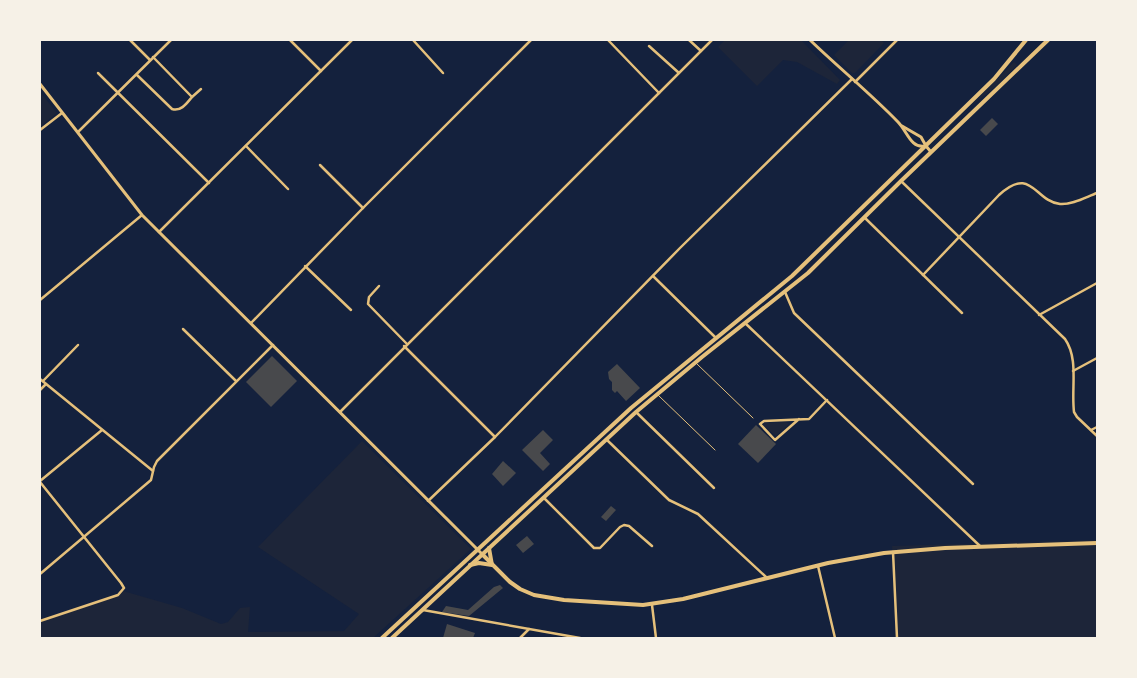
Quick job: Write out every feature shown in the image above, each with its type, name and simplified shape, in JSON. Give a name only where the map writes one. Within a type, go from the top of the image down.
[{"type":"main road","points":[[382,638],[631,408],[784,284],[998,76],[1026,40]]},
{"type":"main road","points":[[392,638],[542,497],[636,412],[785,292],[826,256],[1048,40]]},
{"type":"main road","points":[[482,554],[516,586],[540,597],[616,604],[652,605],[689,598],[818,566],[893,552],[1097,543]]},
{"type":"main road","points":[[489,547],[492,565]]},
{"type":"main road","points":[[468,566],[479,563],[492,565]]},
{"type":"street","points":[[130,40],[192,97]]},
{"type":"street","points":[[78,132],[171,40]]},
{"type":"street","points":[[290,40],[321,71]]},
{"type":"street","points":[[159,232],[352,40]]},
{"type":"street","points":[[413,40],[443,73]]},
{"type":"street","points":[[251,323],[363,208],[532,40]]},
{"type":"street","points":[[608,40],[659,92]]},
{"type":"street","points":[[690,40],[701,51]]},
{"type":"street","points":[[340,412],[712,40]]},
{"type":"street","points":[[810,40],[877,100],[902,126],[914,144],[921,147],[926,146]]},
{"type":"street","points":[[428,501],[495,437],[653,276],[896,40]]},
{"type":"street","points":[[649,46],[679,73]]},
{"type":"street","points":[[98,73],[209,183]]},
{"type":"street","points":[[136,75],[172,110],[176,111],[201,88]]},
{"type":"street","points":[[40,84],[142,215],[482,554]]},
{"type":"street","points":[[40,130],[62,113]]},
{"type":"street","points":[[902,126],[921,137],[931,152]]},
{"type":"street","points":[[246,146],[288,189]]},
{"type":"street","points":[[320,165],[363,208]]},
{"type":"street","points":[[901,181],[1067,343],[1071,353],[1073,371],[1074,412],[1097,436]]},
{"type":"street","points":[[923,275],[1001,193],[1012,186],[1019,184],[1029,185],[1047,199],[1058,204],[1070,203],[1097,193]]},
{"type":"street","points":[[40,300],[142,215]]},
{"type":"street","points":[[865,218],[962,313]]},
{"type":"street","points":[[822,246],[826,256]]},
{"type":"street","points":[[306,266],[351,310]]},
{"type":"street","points":[[653,276],[716,338]]},
{"type":"street","points":[[1039,315],[1097,283]]},
{"type":"street","points":[[379,286],[369,297],[368,304],[405,345],[495,437]]},
{"type":"street","points":[[785,292],[794,313],[973,484]]},
{"type":"street","points":[[745,323],[981,547]]},
{"type":"street","points":[[183,329],[236,381]]},
{"type":"street","points":[[78,345],[41,380],[153,471]]},
{"type":"street","points":[[40,574],[151,480],[157,461],[273,345]]},
{"type":"street","points":[[1073,371],[1097,358]]},
{"type":"street","points":[[40,390],[46,384]]},
{"type":"street","points":[[799,419],[775,440],[760,424],[764,421],[799,419],[809,419],[827,400]]},
{"type":"street","points":[[636,412],[714,488]]},
{"type":"street","points":[[1091,430],[1097,427]]},
{"type":"street","points":[[40,621],[118,595],[123,591],[121,582],[40,482],[102,430]]},
{"type":"street","points":[[606,439],[668,498],[698,514],[767,578]]},
{"type":"street","points":[[542,497],[594,548],[600,548],[624,524],[629,526],[652,546]]},
{"type":"street","points":[[893,552],[897,638]]},
{"type":"street","points":[[818,566],[835,638]]},
{"type":"street","points":[[652,605],[656,638]]},
{"type":"street","points":[[423,610],[580,638]]},
{"type":"street","points":[[520,638],[529,628]]},
{"type":"lane","points":[[696,362],[753,418]]},
{"type":"lane","points":[[657,394],[715,450]]},
{"type":"shaded area","points":[[725,40],[801,40],[840,80],[837,84],[797,62],[783,60],[757,86],[718,47]]},
{"type":"shaded area","points":[[849,40],[881,40],[884,43],[855,73],[852,73],[834,55]]},
{"type":"shaded area","points":[[1014,62],[1017,65],[995,87],[969,108]]},
{"type":"shaded area","points":[[40,92],[57,113],[40,127]]},
{"type":"shaded area","points":[[786,422],[789,424],[776,436],[763,425],[765,423]]},
{"type":"shaded area","points":[[362,441],[471,549],[373,638],[40,638],[40,621],[118,595],[123,591],[182,608],[221,624],[228,622],[240,608],[250,607],[248,632],[344,631],[359,614],[258,547]]},
{"type":"shaded area","points":[[1097,540],[1097,638],[897,638],[892,546]]},
{"type":"building","points":[[992,118],[998,124],[986,136],[980,130]]},
{"type":"building","points":[[272,356],[297,381],[271,407],[246,382]]},
{"type":"building","points":[[617,364],[640,388],[626,401],[617,391],[615,393],[612,390],[612,382],[609,379],[608,372]]},
{"type":"building","points":[[756,425],[776,444],[758,463],[738,444]]},
{"type":"building","points":[[543,430],[553,440],[540,453],[550,464],[543,471],[522,450]]},
{"type":"building","points":[[503,461],[516,473],[503,486],[492,474]]},
{"type":"building","points":[[611,506],[616,510],[606,521],[601,517]]},
{"type":"building","points":[[527,536],[534,544],[523,553],[516,545]]},
{"type":"building","points":[[500,585],[503,588],[469,616],[442,612],[446,606],[468,610],[494,587]]},
{"type":"building","points":[[447,624],[475,633],[473,638],[443,638]]}]
